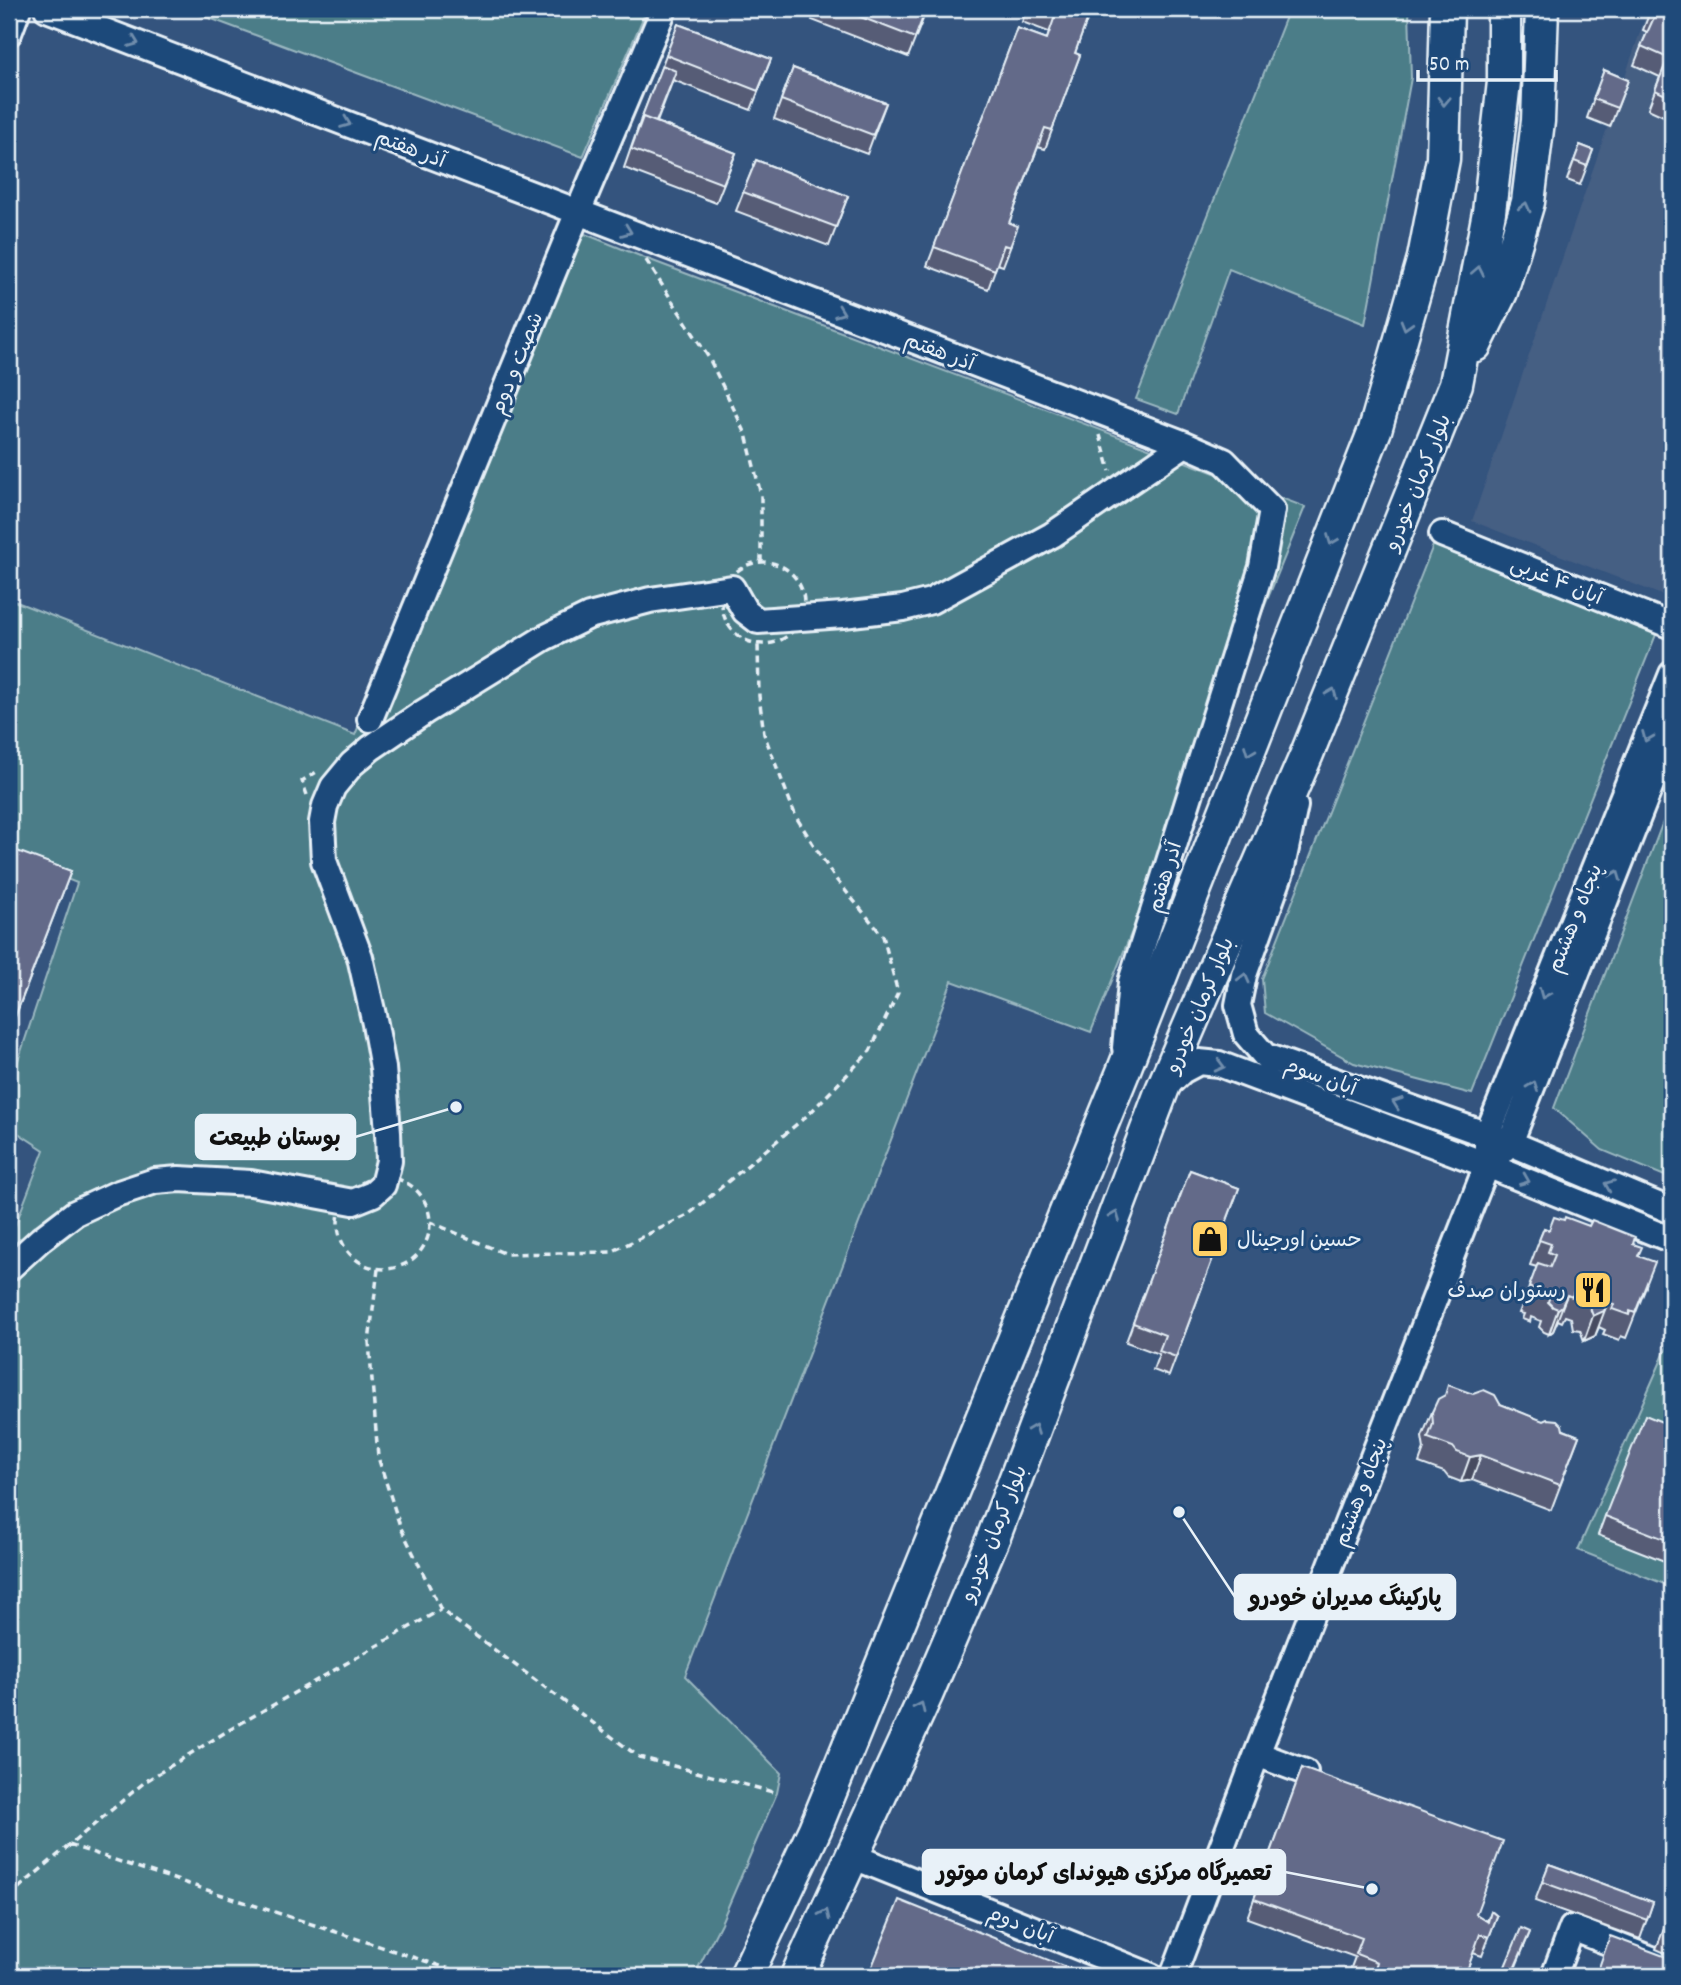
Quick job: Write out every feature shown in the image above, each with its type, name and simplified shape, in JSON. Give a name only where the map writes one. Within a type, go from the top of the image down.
[{"type":"main road","points":[[746,1976],[815,1829],[1123,1072],[1375,430],[1424,258],[1443,159],[1447,9]]},
{"type":"main road","name":"بلوار کرمان خودرو","points":[[797,1976],[994,1536],[1162,1090],[1306,756],[1456,384],[1489,212],[1504,82],[1504,9]]},
{"type":"main road","points":[[1456,384],[1500,292],[1528,202],[1538,121],[1542,9]]},
{"type":"street","points":[[9,33],[18,9]]},
{"type":"street","name":"آذر هفتم","points":[[47,9],[1224,461],[1272,510],[1262,567],[1131,982],[1123,1072]]},
{"type":"street","name":"شصت و دوم","points":[[370,719],[664,9]]},
{"type":"street","points":[[9,1268],[75,1213],[116,1194],[155,1181],[179,1179],[251,1182],[353,1202],[373,1194],[383,1185],[389,1161],[383,1068],[360,957],[324,861],[322,822],[333,787],[352,764],[371,748],[544,638],[589,616],[650,600],[732,588],[745,611],[758,621],[855,614],[903,608],[931,601],[1052,535],[1185,444]]},
{"type":"street","name":"آبان ۴ غربی","points":[[1442,534],[1672,626]]},
{"type":"street","name":"پنجاه و هشتم","points":[[1499,1139],[1672,674]]},
{"type":"street","name":"پنجاه و هشتم","points":[[1173,1976],[1488,1165],[1672,731]]},
{"type":"street","name":"آبان سوم","points":[[1306,756],[1281,872],[1244,975],[1238,1005],[1247,1034],[1265,1056],[1499,1139],[1672,1211]]},
{"type":"street","name":"آبان سوم","points":[[1162,1090],[1182,1071],[1199,1062],[1219,1064],[1488,1165],[1672,1240]]},
{"type":"street","points":[[1257,1754],[1305,1772]]},
{"type":"street","name":"آبان دوم","points":[[852,1856],[1151,1976]]},
{"type":"street","points":[[1553,1976],[1572,1928],[1672,1967]]},
{"type":"path","points":[[645,258],[709,358],[746,434],[761,495],[761,562]]},
{"type":"path","points":[[715,584],[727,582]]},
{"type":"path","points":[[430,1223],[506,1254],[611,1252],[688,1215],[809,1114],[870,1051],[898,993],[883,936],[834,877],[796,817],[764,734],[759,696],[758,644]]},
{"type":"path","points":[[310,806],[302,781],[319,771]]},
{"type":"path","points":[[393,1167],[393,1178]]},
{"type":"path","points":[[377,1178],[393,1178],[420,1194],[427,1207],[430,1223],[428,1238],[420,1252],[408,1262],[394,1268],[378,1269],[364,1265],[352,1257],[343,1245],[338,1231],[342,1202],[357,1186],[377,1178]]},
{"type":"path","points":[[378,1269],[369,1342],[378,1457],[400,1527],[441,1610],[639,1757],[777,1793]]},
{"type":"path","points":[[9,1896],[146,1781],[229,1730],[441,1610]]},
{"type":"path","points":[[69,1845],[471,1976]]},
{"type":"shaded area","points":[[1648,9],[1672,9],[1672,599],[1472,521]]},
{"type":"green space","points":[[185,9],[647,9],[583,157]]},
{"type":"green space","points":[[1289,9],[1409,9],[1411,78],[1365,324],[1229,269],[1178,414],[1136,399]]},
{"type":"green space","points":[[560,224],[1305,507],[1091,1032],[952,981],[685,1676],[781,1773],[777,1793],[721,1923],[694,1976],[9,1976],[9,1242],[44,1150],[9,1127],[9,1088],[77,883],[9,856],[9,599],[355,735]]},
{"type":"green space","points":[[1434,543],[1657,632],[1472,1094],[1354,1063],[1265,1013],[1262,979]]},
{"type":"green space","points":[[1672,798],[1672,1179],[1602,1150],[1554,1108]]},
{"type":"green space","points":[[1672,1336],[1672,1587],[1578,1550]]},
{"type":"building","points":[[840,9],[926,9],[915,38]]},
{"type":"building","points":[[1045,9],[1091,9],[1075,53],[1080,55],[1052,130],[1045,128],[1009,223],[1018,226],[1010,247],[1004,245],[995,270],[934,247],[1017,28],[1047,39],[1056,13]]},
{"type":"building","points":[[1672,9],[1672,98],[1655,90],[1668,58],[1641,46],[1656,13],[1650,11]]},
{"type":"building","points":[[678,24],[771,59],[758,91],[666,55]]},
{"type":"building","points":[[662,65],[676,71],[656,122],[643,117],[641,119]]},
{"type":"building","points":[[793,68],[886,103],[873,135],[781,100]]},
{"type":"building","points":[[1604,70],[1628,80],[1617,108],[1593,99]]},
{"type":"building","points":[[643,117],[736,153],[723,184],[631,149]]},
{"type":"building","points":[[1580,145],[1593,150],[1587,166],[1574,161]]},
{"type":"building","points":[[756,160],[848,196],[836,227],[743,192]]},
{"type":"building","points":[[9,848],[71,871],[9,1032],[9,986],[16,967],[9,965]]},
{"type":"building","points":[[1190,1170],[1239,1188],[1176,1357],[1159,1351],[1165,1335],[1133,1323]]},
{"type":"building","name":"رستوران صدف","points":[[1554,1217],[1564,1220],[1565,1217],[1589,1226],[1592,1220],[1635,1237],[1633,1244],[1642,1247],[1638,1256],[1655,1262],[1635,1313],[1630,1311],[1629,1315],[1612,1309],[1614,1304],[1608,1302],[1604,1311],[1593,1316],[1589,1305],[1582,1303],[1580,1293],[1574,1291],[1572,1297],[1567,1295],[1558,1309],[1548,1302],[1550,1295],[1541,1292],[1539,1297],[1531,1294],[1533,1289],[1529,1287],[1538,1263],[1550,1267],[1555,1255],[1548,1252],[1551,1244],[1539,1240],[1544,1228],[1549,1230]]},
{"type":"building","points":[[1448,1385],[1473,1394],[1484,1390],[1495,1395],[1500,1404],[1543,1421],[1557,1420],[1563,1430],[1579,1436],[1560,1485],[1481,1455],[1470,1457],[1457,1452],[1453,1447],[1428,1438],[1433,1424],[1432,1412],[1438,1399],[1445,1395]]},
{"type":"building","points":[[1645,1415],[1672,1426],[1672,1542],[1605,1516]]},
{"type":"building","points":[[1302,1768],[1503,1841],[1476,1914],[1488,1922],[1491,1911],[1497,1916],[1489,1937],[1480,1934],[1465,1976],[1455,1976],[1435,1969],[1432,1976],[1406,1973],[1405,1976],[1387,1976],[1374,1971],[1377,1962],[1356,1954],[1362,1938],[1254,1899]]},
{"type":"building","points":[[1549,1864],[1653,1902],[1647,1920],[1542,1882]]},
{"type":"building","points":[[899,1900],[1086,1975],[868,1976]]},
{"type":"building","points":[[1672,1909],[1672,1934],[1663,1930]]},
{"type":"building","points":[[1521,1928],[1530,1932],[1511,1976],[1501,1976]]},
{"type":"building","points":[[1610,1936],[1672,1959],[1672,1976],[1596,1976]]},
{"type":"place","name":"بوستان طبیعت","points":[[456,1107]]},
{"type":"place","name":"حسین اورجینال","points":[[1210,1239]]},
{"type":"place","name":"رستوران صدف","points":[[1593,1290]]},
{"type":"place","name":"پارکینگ مدیران خودرو","points":[[1179,1512]]},
{"type":"place","name":"تعمیرگاه مرکزی هیوندای کرمان موتور","points":[[1372,1889]]}]
